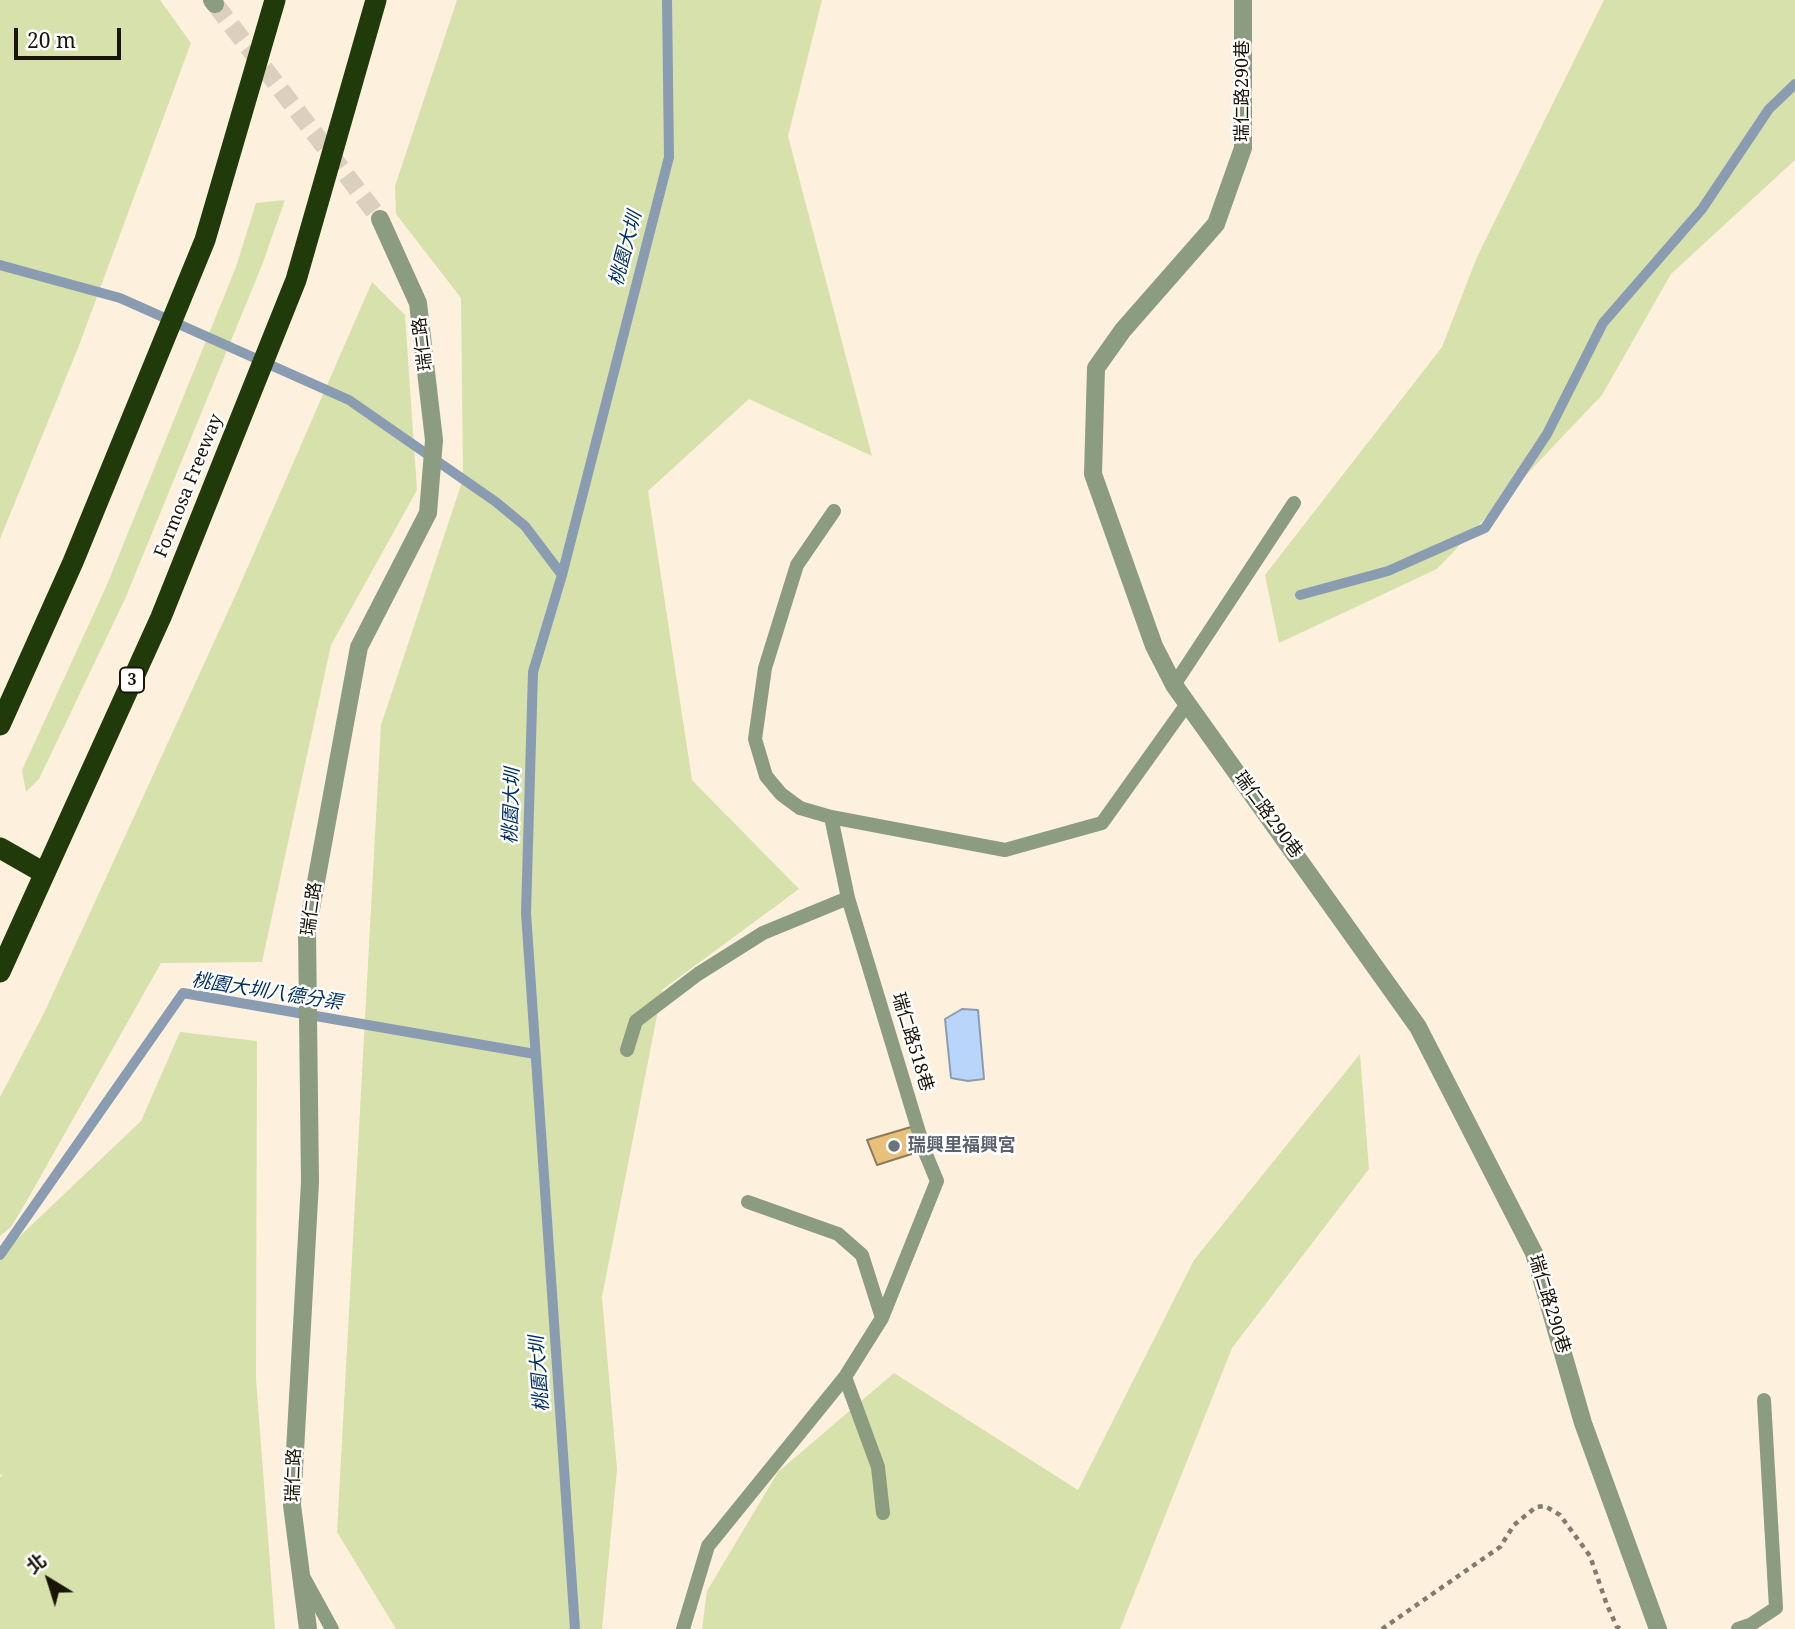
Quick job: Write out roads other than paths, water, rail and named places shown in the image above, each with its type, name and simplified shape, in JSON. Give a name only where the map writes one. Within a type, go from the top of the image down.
[{"type":"highway","points":[[0,725],[73,562],[205,240],[275,0]]},
{"type":"highway","name":"Formosa Freeway","points":[[0,972],[161,617],[296,280],[376,0]]},
{"type":"highway","points":[[0,848],[44,873]]},
{"type":"street","name":"瑞仁路290巷","points":[[1243,0],[1243,148],[1216,224],[1124,330],[1096,368],[1093,474],[1154,646],[1174,685],[1418,1027],[1534,1253],[1583,1423],[1658,1629]]},
{"type":"street","name":"瑞仁路","points":[[307,1629],[292,1504],[310,1182],[307,931],[359,647],[428,513],[434,440],[418,303],[380,219]]},
{"type":"lane","points":[[1174,685],[1294,503]]},
{"type":"lane","points":[[834,511],[797,565],[765,668],[755,739],[765,776],[781,794],[800,808],[831,817],[1005,850],[1102,823],[1187,704]]},
{"type":"lane","name":"瑞仁路518巷","points":[[683,1629],[708,1546],[845,1377],[882,1318],[937,1181],[925,1152],[848,898],[831,817]]},
{"type":"lane","points":[[627,1050],[636,1021],[698,974],[763,933],[848,898]]},
{"type":"lane","points":[[748,1202],[838,1234],[862,1255],[882,1318]]},
{"type":"lane","points":[[845,1377],[878,1467],[883,1513]]},
{"type":"lane","points":[[1738,1629],[1750,1625],[1776,1608],[1764,1400]]},
{"type":"lane","points":[[300,1572],[332,1629]]},
{"type":"water","points":[[962,1009],[978,1010],[984,1079],[968,1081],[951,1078],[945,1019]]},
{"type":"waterway","name":"桃園大圳","points":[[575,1629],[526,913],[533,672],[562,575],[669,157],[667,0]]},
{"type":"waterway","points":[[1300,595],[1388,571],[1485,528],[1547,434],[1603,323],[1702,209],[1769,109],[1795,84]]},
{"type":"waterway","points":[[0,265],[120,298],[349,400],[496,502],[525,526],[562,575]]},
{"type":"waterway","name":"桃園大圳八德分渠","points":[[0,1255],[183,993],[535,1054]]},
{"type":"tunnel","points":[[215,4],[380,219]]},
{"type":"place","name":"瑞興里福興宮","points":[[894,1146]]}]
